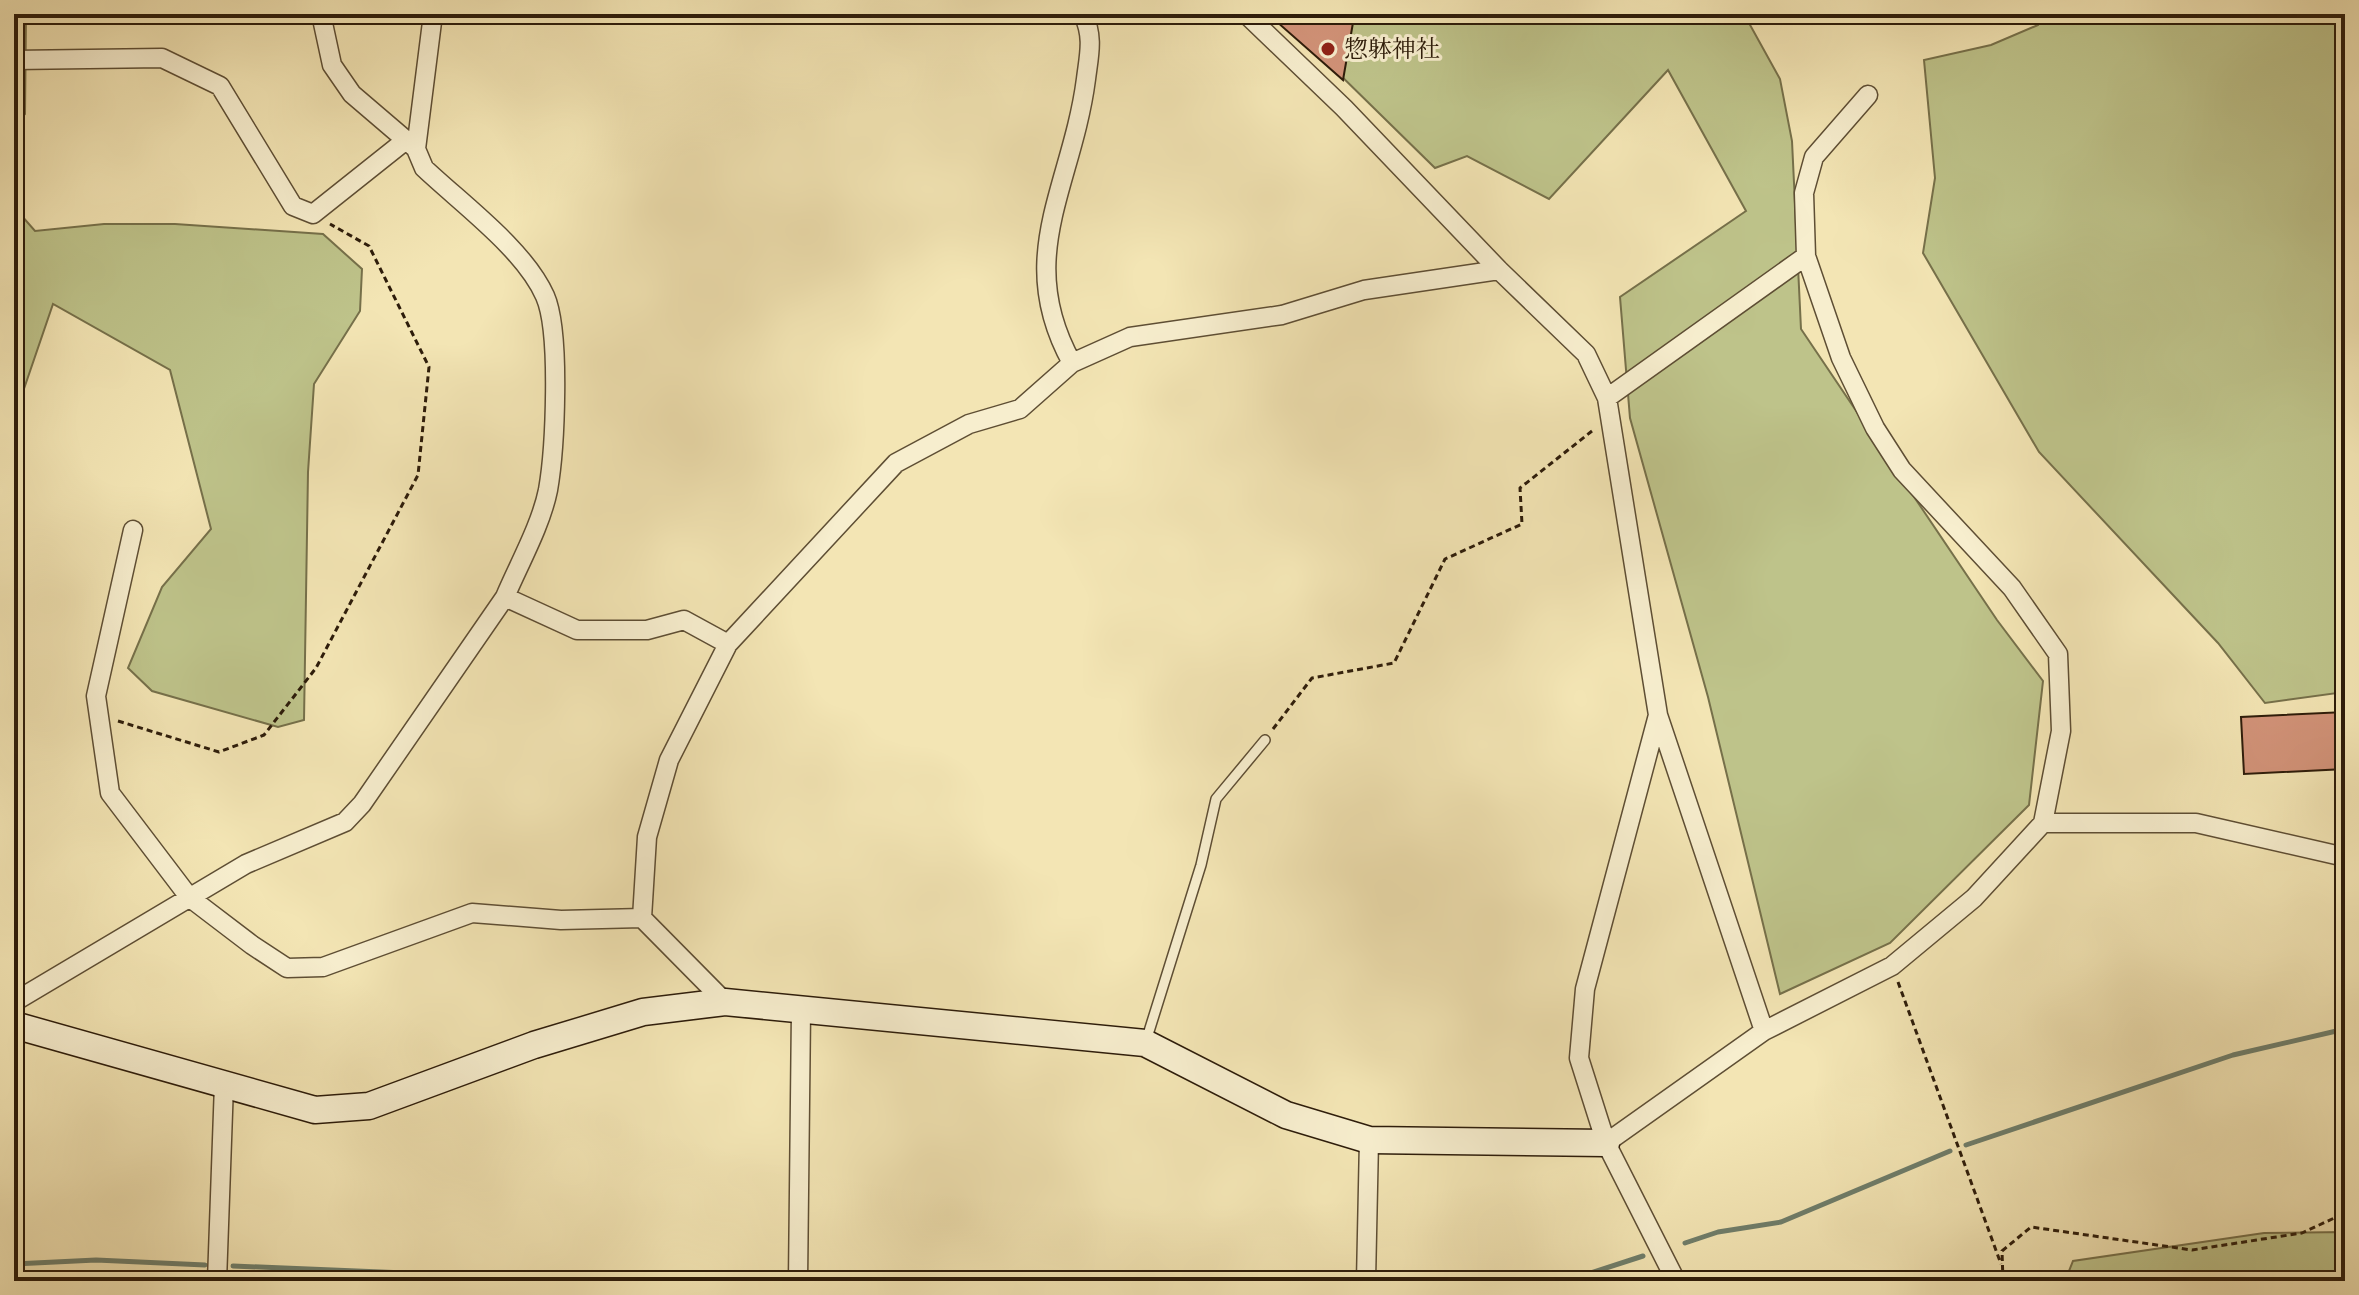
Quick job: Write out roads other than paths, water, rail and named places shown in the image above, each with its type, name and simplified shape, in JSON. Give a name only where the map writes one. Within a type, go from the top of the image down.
[{"type":"street","points":[[14,1002],[246,864],[345,822],[362,804],[505,597],[547,491],[554,381],[546,298],[526,266],[424,168],[411,144],[352,94],[332,65],[321,14]]},
{"type":"street","points":[[14,60],[162,58],[220,86],[293,206],[313,214],[411,144],[433,14]]},
{"type":"street","points":[[1072,363],[1056,333],[1044,279],[1047,243],[1082,115],[1092,34],[1083,14]]},
{"type":"street","points":[[1246,14],[1344,108],[1499,270],[1586,354],[1607,398],[1658,715],[1764,1031]]},
{"type":"street","points":[[14,1025],[315,1110],[369,1106],[534,1045],[643,1012],[725,1002],[1145,1043],[1286,1115],[1369,1140],[1606,1143],[1764,1031],[1892,966],[1974,898],[2043,823],[2061,731],[2058,654],[2012,588],[1902,470],[1875,428],[1841,358],[1806,256],[1804,193],[1814,157],[1868,95]]},
{"type":"street","points":[[1607,398],[1806,256]]},
{"type":"street","points":[[642,918],[647,837],[669,760],[728,644],[896,463],[969,424],[1020,409],[1072,363],[1130,337],[1282,315],[1364,290],[1499,270]]},
{"type":"street","points":[[133,530],[96,696],[110,793],[189,897],[287,968],[323,967],[472,913],[561,920],[642,918],[725,1002]]},
{"type":"street","points":[[505,597],[577,630],[647,630],[684,620],[728,644]]},
{"type":"street","points":[[1658,715],[1585,989],[1579,1058],[1606,1143],[1676,1281]]},
{"type":"street","points":[[2043,823],[2196,823],[2345,857]]},
{"type":"street","points":[[14,992],[14,1002]]},
{"type":"street","points":[[798,1281],[801,1011]]},
{"type":"street","points":[[217,1281],[224,1084]]},
{"type":"street","points":[[1366,1281],[1369,1140]]},
{"type":"lane","points":[[1145,1043],[1201,865],[1216,799],[1265,740]]},
{"type":"waterway","points":[[1966,1145],[2233,1055],[2345,1029]]},
{"type":"waterway","points":[[1685,1243],[1718,1232],[1781,1222],[1950,1151]]},
{"type":"waterway","points":[[1566,1281],[1643,1256]]},
{"type":"waterway","points":[[14,1264],[96,1260],[205,1265]]},
{"type":"waterway","points":[[233,1266],[601,1281]]},
{"type":"place","name":"惣躰神社","points":[[1328,49]]}]
